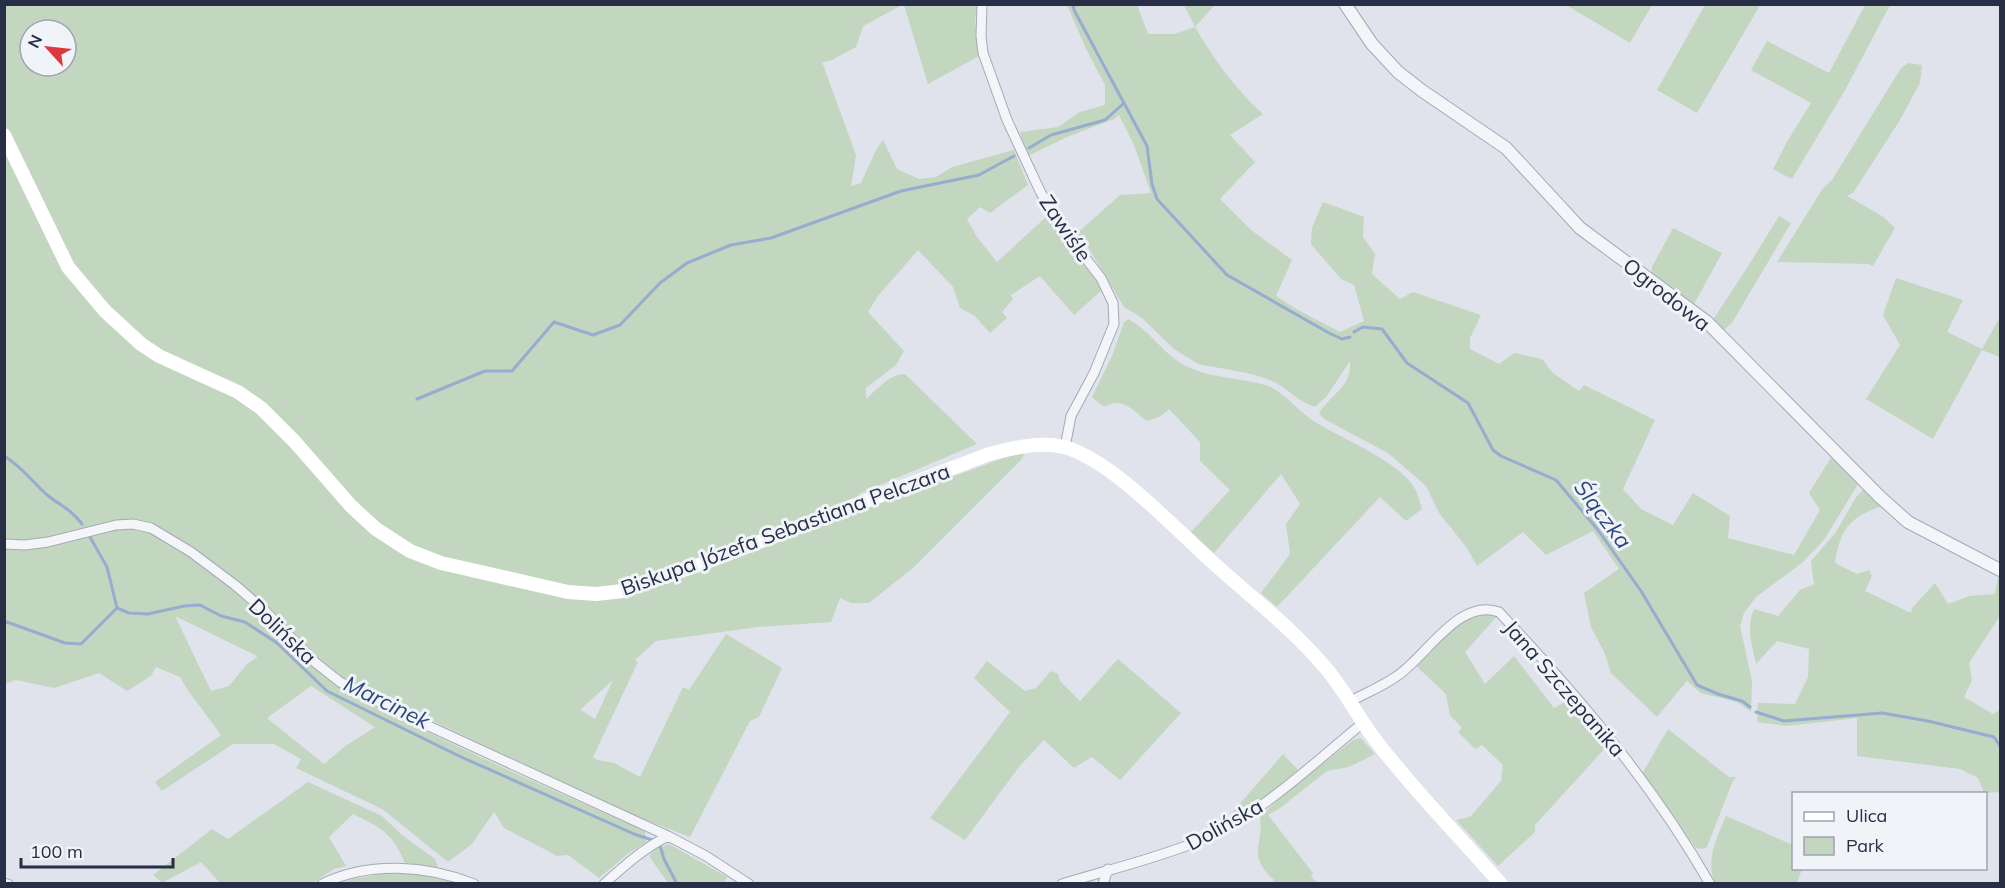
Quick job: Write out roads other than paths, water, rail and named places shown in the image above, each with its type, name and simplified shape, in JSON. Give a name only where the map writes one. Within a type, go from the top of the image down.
[{"type":"main road","name":"Biskupa Józefa Sebastiana Pelczara","points":[[4,135],[68,267],[105,311],[134,338],[159,356],[238,392],[261,408],[296,442],[351,506],[376,529],[410,550],[450,566],[568,592],[596,594],[624,591],[704,563],[989,454],[1033,444],[1065,447],[1095,460],[1296,636],[1323,665],[1351,701],[1363,723],[1399,769],[1501,884]]},
{"type":"street","name":"Zawiśle","points":[[982,4],[983,53],[1007,120],[1056,220],[1101,278],[1113,303],[1114,324],[1094,373],[1071,416],[1065,447]]},
{"type":"street","name":"Ogrodowa","points":[[1346,4],[1372,44],[1398,72],[1506,148],[1580,228],[1707,322],[1880,497],[1908,522],[2001,570]]},
{"type":"street","name":"Dolińska","points":[[4,544],[25,545],[48,542],[116,525],[133,524],[151,528],[191,552],[235,585],[264,610],[316,663],[340,682],[407,716],[668,836],[706,856],[749,884]]},
{"type":"street","name":"Jana Szczepanika","points":[[1351,701],[1398,676],[1461,616],[1480,609],[1493,609],[1499,612],[1555,672],[1635,769],[1710,884]]},
{"type":"street","name":"Dolińska","points":[[1062,884],[1200,841],[1242,819],[1363,723]]},
{"type":"street","points":[[604,884],[633,858],[655,842],[668,836]]},
{"type":"street","points":[[322,884],[339,877],[385,868],[416,869],[447,874],[474,884]]},
{"type":"street","points":[[1103,884],[1108,869]]},
{"type":"waterway","points":[[1073,4],[1074,10],[1147,146],[1152,184],[1157,199],[1227,275],[1329,333],[1342,339],[1350,337]]},
{"type":"waterway","points":[[1029,148],[1051,135],[1105,120],[1123,104]]},
{"type":"waterway","points":[[417,399],[485,371],[512,371],[554,322],[593,335],[620,325],[660,283],[687,263],[731,245],[771,238],[901,191],[979,175],[1014,156]]},
{"type":"waterway","name":"Ślączka","points":[[1354,332],[1363,327],[1382,329],[1407,363],[1468,403],[1493,450],[1501,456],[1556,480],[1598,530],[1641,591],[1697,685],[1742,701],[1750,707]]},
{"type":"waterway","points":[[4,456],[82,524]]},
{"type":"waterway","points":[[90,537],[107,567],[117,608]]},
{"type":"waterway","name":"Marcinek","points":[[117,608],[129,613],[148,614],[200,605],[221,616],[245,622],[277,643],[327,691],[459,756],[652,840]]},
{"type":"waterway","points":[[4,624],[7,622],[65,643],[81,644],[117,608]]},
{"type":"waterway","name":"Ślączka","points":[[1756,712],[1784,721],[1882,713],[1928,721],[1994,737],[2000,746]]},
{"type":"waterway","name":"Marcinek","points":[[660,846],[677,884]]}]
